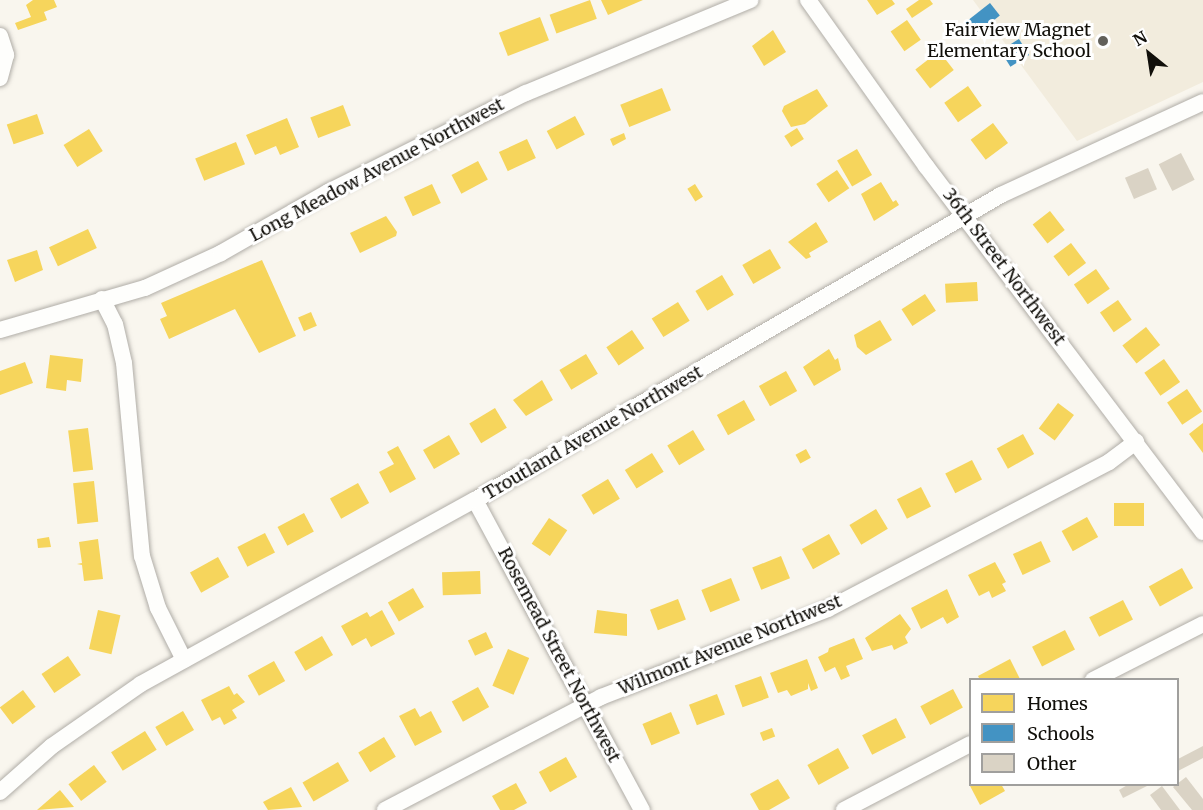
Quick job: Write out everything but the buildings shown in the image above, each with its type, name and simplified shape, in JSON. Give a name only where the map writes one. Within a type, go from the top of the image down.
[{"type":"street","name":"Long Meadow Avenue Northwest","points":[[0,330],[102,298],[145,288],[221,253],[328,192],[526,93],[751,0]]},
{"type":"street","name":"36th Street Northwest","points":[[808,0],[965,216],[1203,532]]},
{"type":"street","points":[[0,36],[6,55],[0,78]]},
{"type":"street","name":"Troutland Avenue Northwest","points":[[0,792],[99,712],[184,660],[475,500],[1001,195],[1203,102]]},
{"type":"street","points":[[102,298],[115,324],[124,363],[142,556],[158,608],[184,660]]},
{"type":"street","name":"Wilmont Avenue Northwest","points":[[385,810],[586,704],[828,609],[1109,462],[1136,442]]},
{"type":"street","name":"Rosemead Street Northwest","points":[[475,500],[642,810]]},
{"type":"street","points":[[1097,678],[1203,624]]},
{"type":"street","points":[[844,810],[969,745]]},
{"type":"shaded area","name":"Fairview Magnet Elementary School","points":[[973,0],[1203,0],[1203,82],[1077,141]]},
{"type":"place","name":"Fairview Magnet Elementary School","points":[[1103,41]]}]
